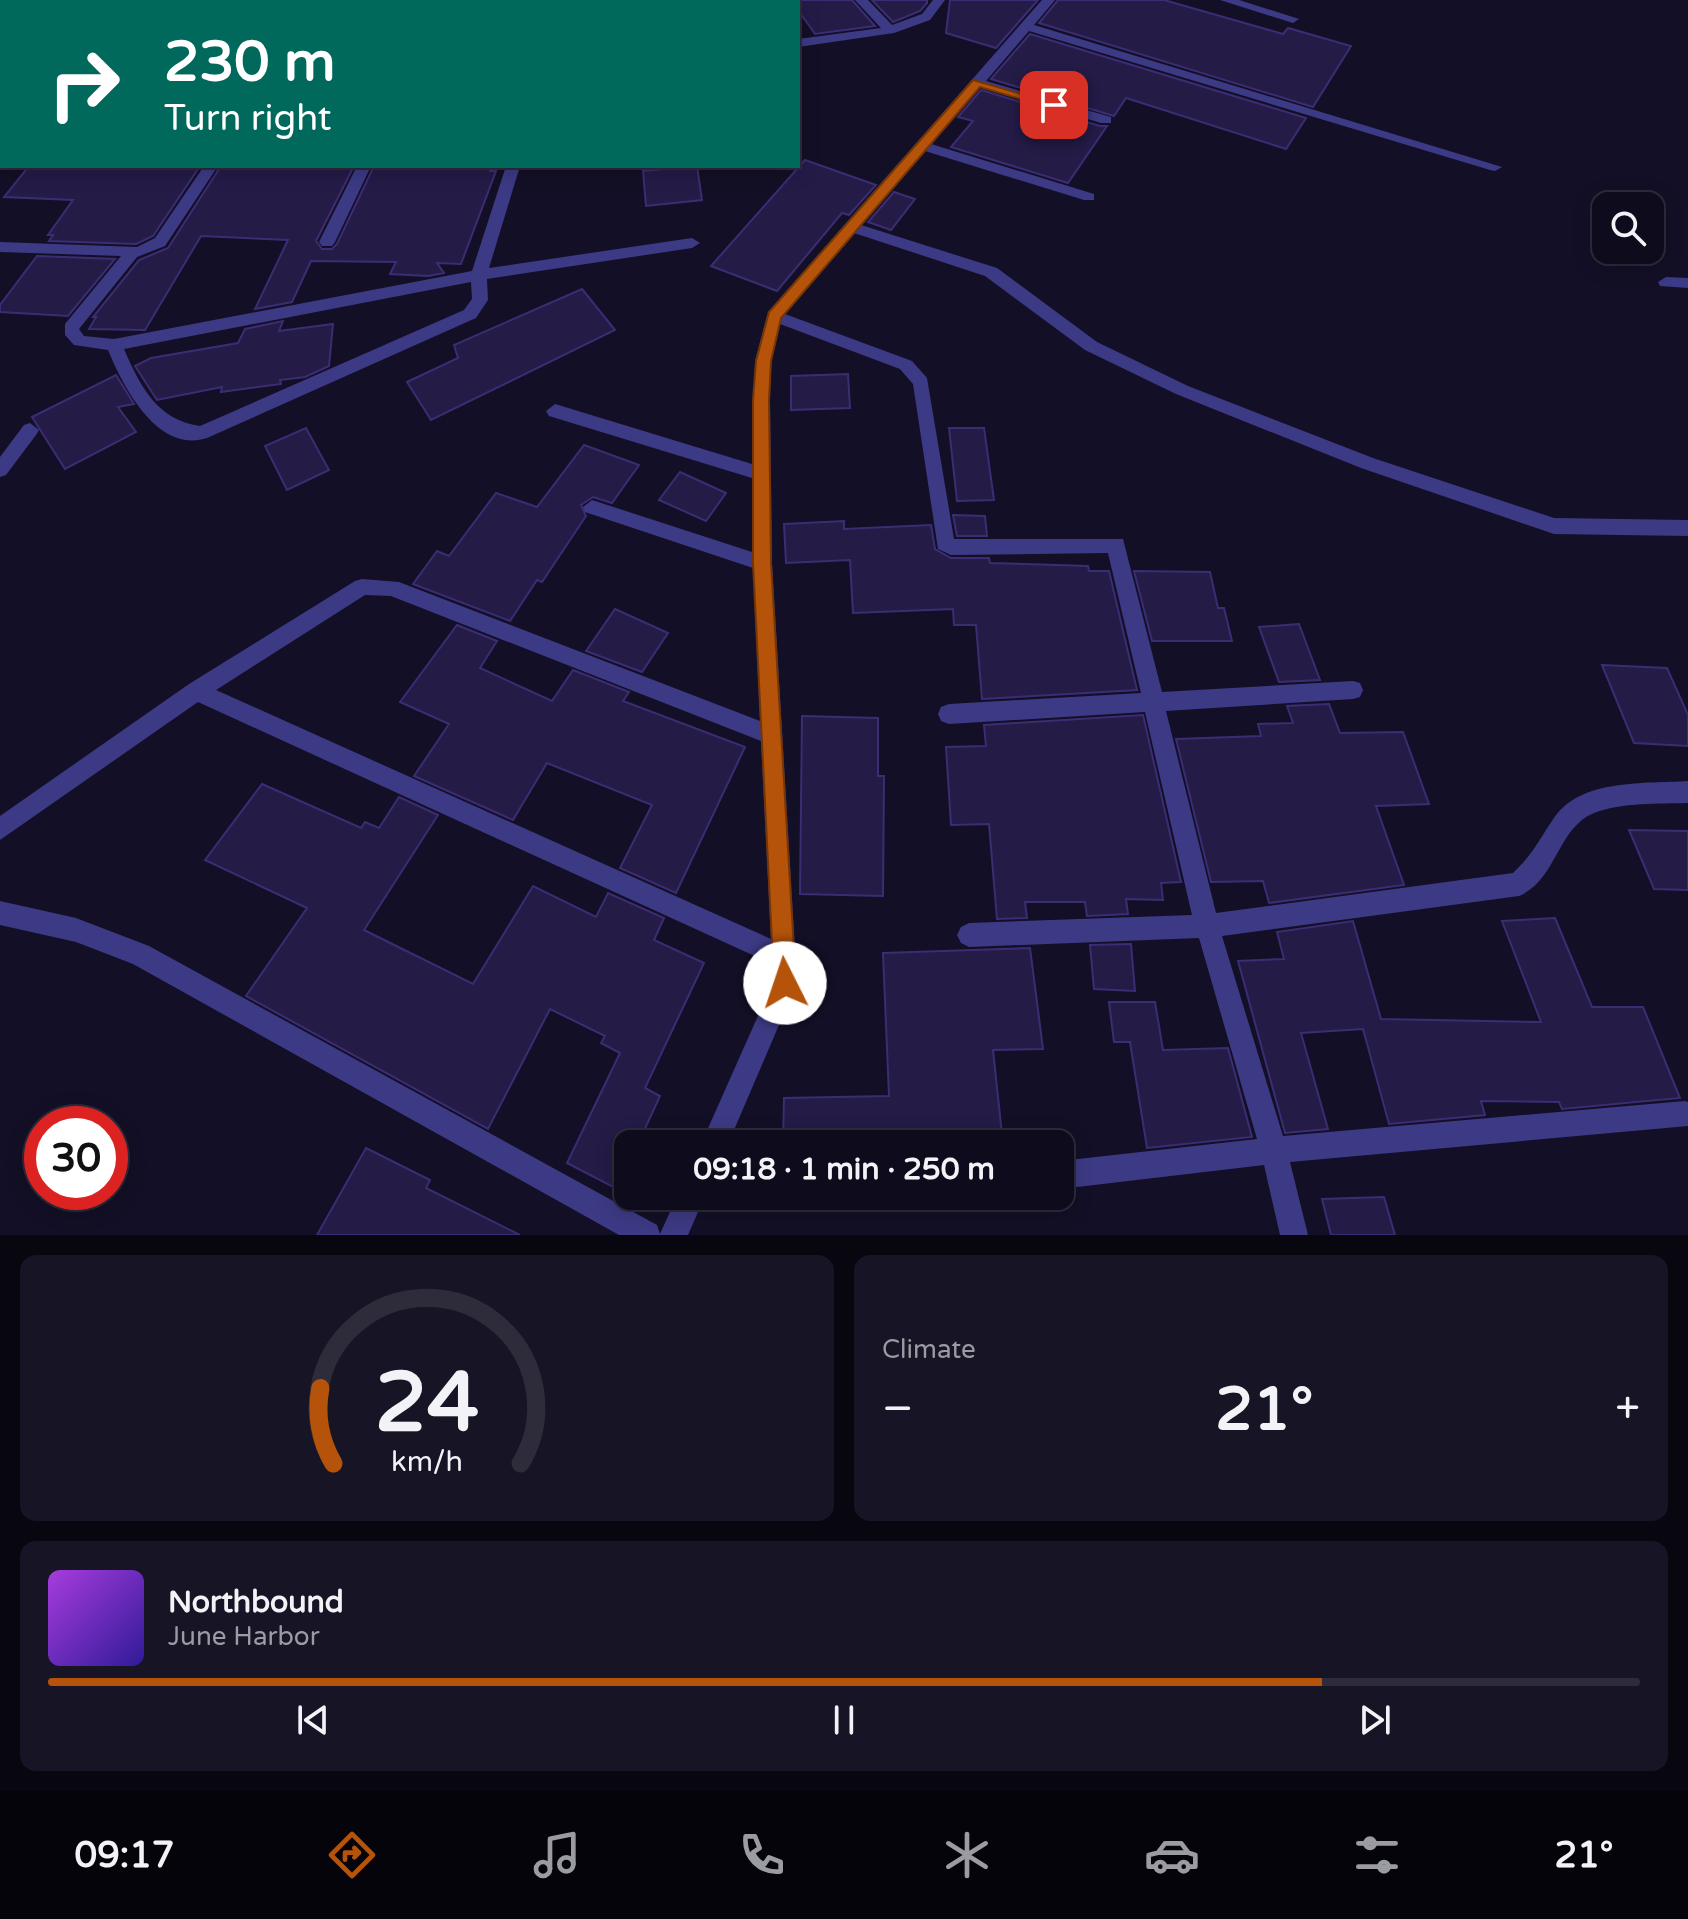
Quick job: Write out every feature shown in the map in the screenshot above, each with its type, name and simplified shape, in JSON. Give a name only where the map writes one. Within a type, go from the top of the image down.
[{"type":"street","points":[[861,0],[890,30]]},
{"type":"street","points":[[800,43],[890,30],[926,17],[939,0]]},
{"type":"street","points":[[720,1130],[785,983],[762,563],[763,361],[774,316],[1049,0]]},
{"type":"street","points":[[1226,0],[1293,19]]},
{"type":"street","points":[[1026,26],[1495,167]]},
{"type":"street","points":[[977,82],[1106,120]]},
{"type":"street","points":[[922,146],[1089,197]]},
{"type":"street","points":[[0,247],[131,254],[160,242],[210,168]]},
{"type":"street","points":[[327,242],[363,168]]},
{"type":"street","points":[[114,345],[134,394],[168,425],[185,432],[201,433],[470,314],[480,300],[479,275],[512,168]]},
{"type":"street","points":[[851,227],[991,272],[1091,346],[1182,390],[1367,463],[1554,526],[1688,528]]},
{"type":"street","points":[[131,254],[71,328],[80,341],[114,345],[479,275],[692,243]]},
{"type":"street","points":[[1666,282],[1688,283]]},
{"type":"street","points":[[774,316],[906,365],[915,374],[921,382],[945,543],[951,547],[1116,545],[1207,926],[1274,1150],[1294,1235]]},
{"type":"street","points":[[555,411],[761,474]]},
{"type":"street","points":[[0,470],[30,430]]},
{"type":"street","points":[[592,507],[762,563]]},
{"type":"street","points":[[0,829],[196,691],[362,587],[378,585],[771,735]]},
{"type":"street","points":[[949,714],[1353,690]]},
{"type":"street","points":[[196,691],[783,957]]},
{"type":"street","points":[[969,935],[1207,926],[1519,884],[1543,860],[1563,823],[1585,805],[1618,796],[1688,792]]},
{"type":"street","points":[[0,913],[76,930],[140,955],[647,1235]]},
{"type":"street","points":[[1074,1173],[1274,1150],[1685,1114]]},
{"type":"street","points":[[674,1235],[685,1210]]},
{"type":"building","points":[[800,0],[852,0],[875,26],[815,34],[800,13]]},
{"type":"building","points":[[872,0],[927,0],[927,3],[920,11],[893,22]]},
{"type":"building","points":[[950,0],[1038,0],[996,48],[946,33]]},
{"type":"building","points":[[1058,0],[1164,0],[1283,34],[1288,28],[1351,46],[1313,107],[1039,23]]},
{"type":"building","points":[[1030,34],[1306,118],[1286,149],[1126,98],[1114,116],[991,79]]},
{"type":"building","points":[[981,90],[1107,126],[1068,183],[951,147],[973,121],[958,117]]},
{"type":"building","points":[[805,160],[876,185],[849,215],[842,213],[777,291],[711,266],[800,168]]},
{"type":"building","points":[[27,168],[199,168],[153,236],[136,244],[49,241],[53,235],[48,235],[73,200],[4,197]]},
{"type":"building","points":[[220,168],[353,168],[316,241],[322,249],[332,249],[337,244],[373,168],[491,168],[490,171],[496,171],[461,264],[437,263],[444,273],[428,276],[390,274],[396,262],[311,261],[292,302],[255,309],[288,240],[201,236],[145,330],[89,329],[96,317],[93,317],[139,260],[168,248]]},
{"type":"building","points":[[697,168],[702,200],[646,206],[643,171]]},
{"type":"building","points":[[894,192],[915,199],[891,230],[868,222]]},
{"type":"building","points":[[37,256],[115,259],[68,316],[0,312],[0,305]]},
{"type":"building","points":[[582,289],[615,330],[431,420],[407,382],[458,358],[454,345]]},
{"type":"building","points":[[283,321],[279,331],[333,324],[329,366],[305,377],[280,380],[281,384],[221,392],[222,387],[157,400],[135,366],[151,358],[238,343],[245,329]]},
{"type":"building","points":[[848,374],[850,408],[791,410],[791,376]]},
{"type":"building","points":[[116,375],[134,404],[118,407],[136,432],[65,469],[32,417]]},
{"type":"building","points":[[306,428],[329,470],[287,490],[265,446]]},
{"type":"building","points":[[949,428],[984,428],[994,500],[957,501]]},
{"type":"building","points":[[584,445],[639,465],[612,503],[593,497],[581,505],[586,516],[542,582],[537,580],[510,621],[413,584],[437,551],[449,556],[496,493],[537,507]]},
{"type":"building","points":[[680,472],[726,493],[706,521],[659,500]]},
{"type":"building","points":[[953,515],[985,516],[987,536],[957,536]]},
{"type":"building","points":[[844,521],[844,529],[931,525],[935,549],[951,558],[989,558],[990,563],[1088,566],[1089,571],[1109,571],[1137,690],[982,699],[976,625],[954,625],[953,609],[853,613],[850,560],[786,563],[784,524]]},
{"type":"building","points":[[1134,571],[1210,572],[1218,608],[1224,608],[1232,641],[1152,641]]},
{"type":"building","points":[[615,609],[668,633],[642,672],[586,651]]},
{"type":"building","points":[[1299,624],[1320,680],[1279,682],[1259,627]]},
{"type":"building","points":[[457,625],[497,641],[480,668],[552,701],[573,670],[629,692],[623,701],[745,747],[676,893],[620,868],[652,805],[547,763],[513,820],[414,776],[449,724],[400,702]]},
{"type":"building","points":[[1602,665],[1667,668],[1688,715],[1688,746],[1634,743]]},
{"type":"building","points":[[1329,704],[1340,733],[1403,732],[1429,804],[1376,806],[1404,885],[1269,903],[1263,881],[1211,882],[1176,739],[1261,736],[1258,724],[1293,723],[1287,706]]},
{"type":"building","points":[[1143,715],[1181,882],[1161,883],[1163,900],[1126,899],[1128,914],[1087,916],[1085,902],[1025,902],[1027,918],[997,919],[989,824],[951,825],[946,747],[986,746],[984,725]]},
{"type":"building","points":[[802,716],[878,718],[878,776],[884,776],[883,896],[800,894]]},
{"type":"building","points":[[262,784],[361,828],[365,822],[379,828],[399,797],[438,815],[364,930],[473,984],[533,886],[596,917],[608,893],[664,918],[654,940],[704,963],[645,1088],[660,1096],[644,1130],[614,1130],[614,1187],[567,1163],[620,1053],[601,1043],[605,1036],[550,1009],[488,1129],[246,996],[307,908],[205,860]]},
{"type":"building","points":[[1629,830],[1688,831],[1688,890],[1654,889]]},
{"type":"building","points":[[1555,918],[1592,1007],[1643,1007],[1680,1098],[1562,1109],[1559,1102],[1481,1101],[1485,1115],[1389,1124],[1363,1029],[1301,1033],[1328,1129],[1285,1133],[1238,961],[1284,959],[1277,932],[1353,921],[1381,1019],[1541,1022],[1502,921]]},
{"type":"building","points":[[1131,944],[1135,991],[1094,989],[1090,945]]},
{"type":"building","points":[[1030,948],[1043,1049],[993,1050],[1002,1130],[783,1130],[784,1098],[889,1096],[883,953]]},
{"type":"building","points":[[1109,1002],[1155,1002],[1163,1050],[1228,1048],[1252,1137],[1147,1148],[1130,1042],[1114,1042]]},
{"type":"building","points":[[366,1148],[430,1180],[426,1188],[520,1235],[317,1235]]},
{"type":"building","points":[[1384,1197],[1395,1235],[1331,1235],[1322,1199]]},
{"type":"route","points":[[785,983],[762,563],[761,400],[763,361],[774,316],[977,82],[1054,105]]}]
